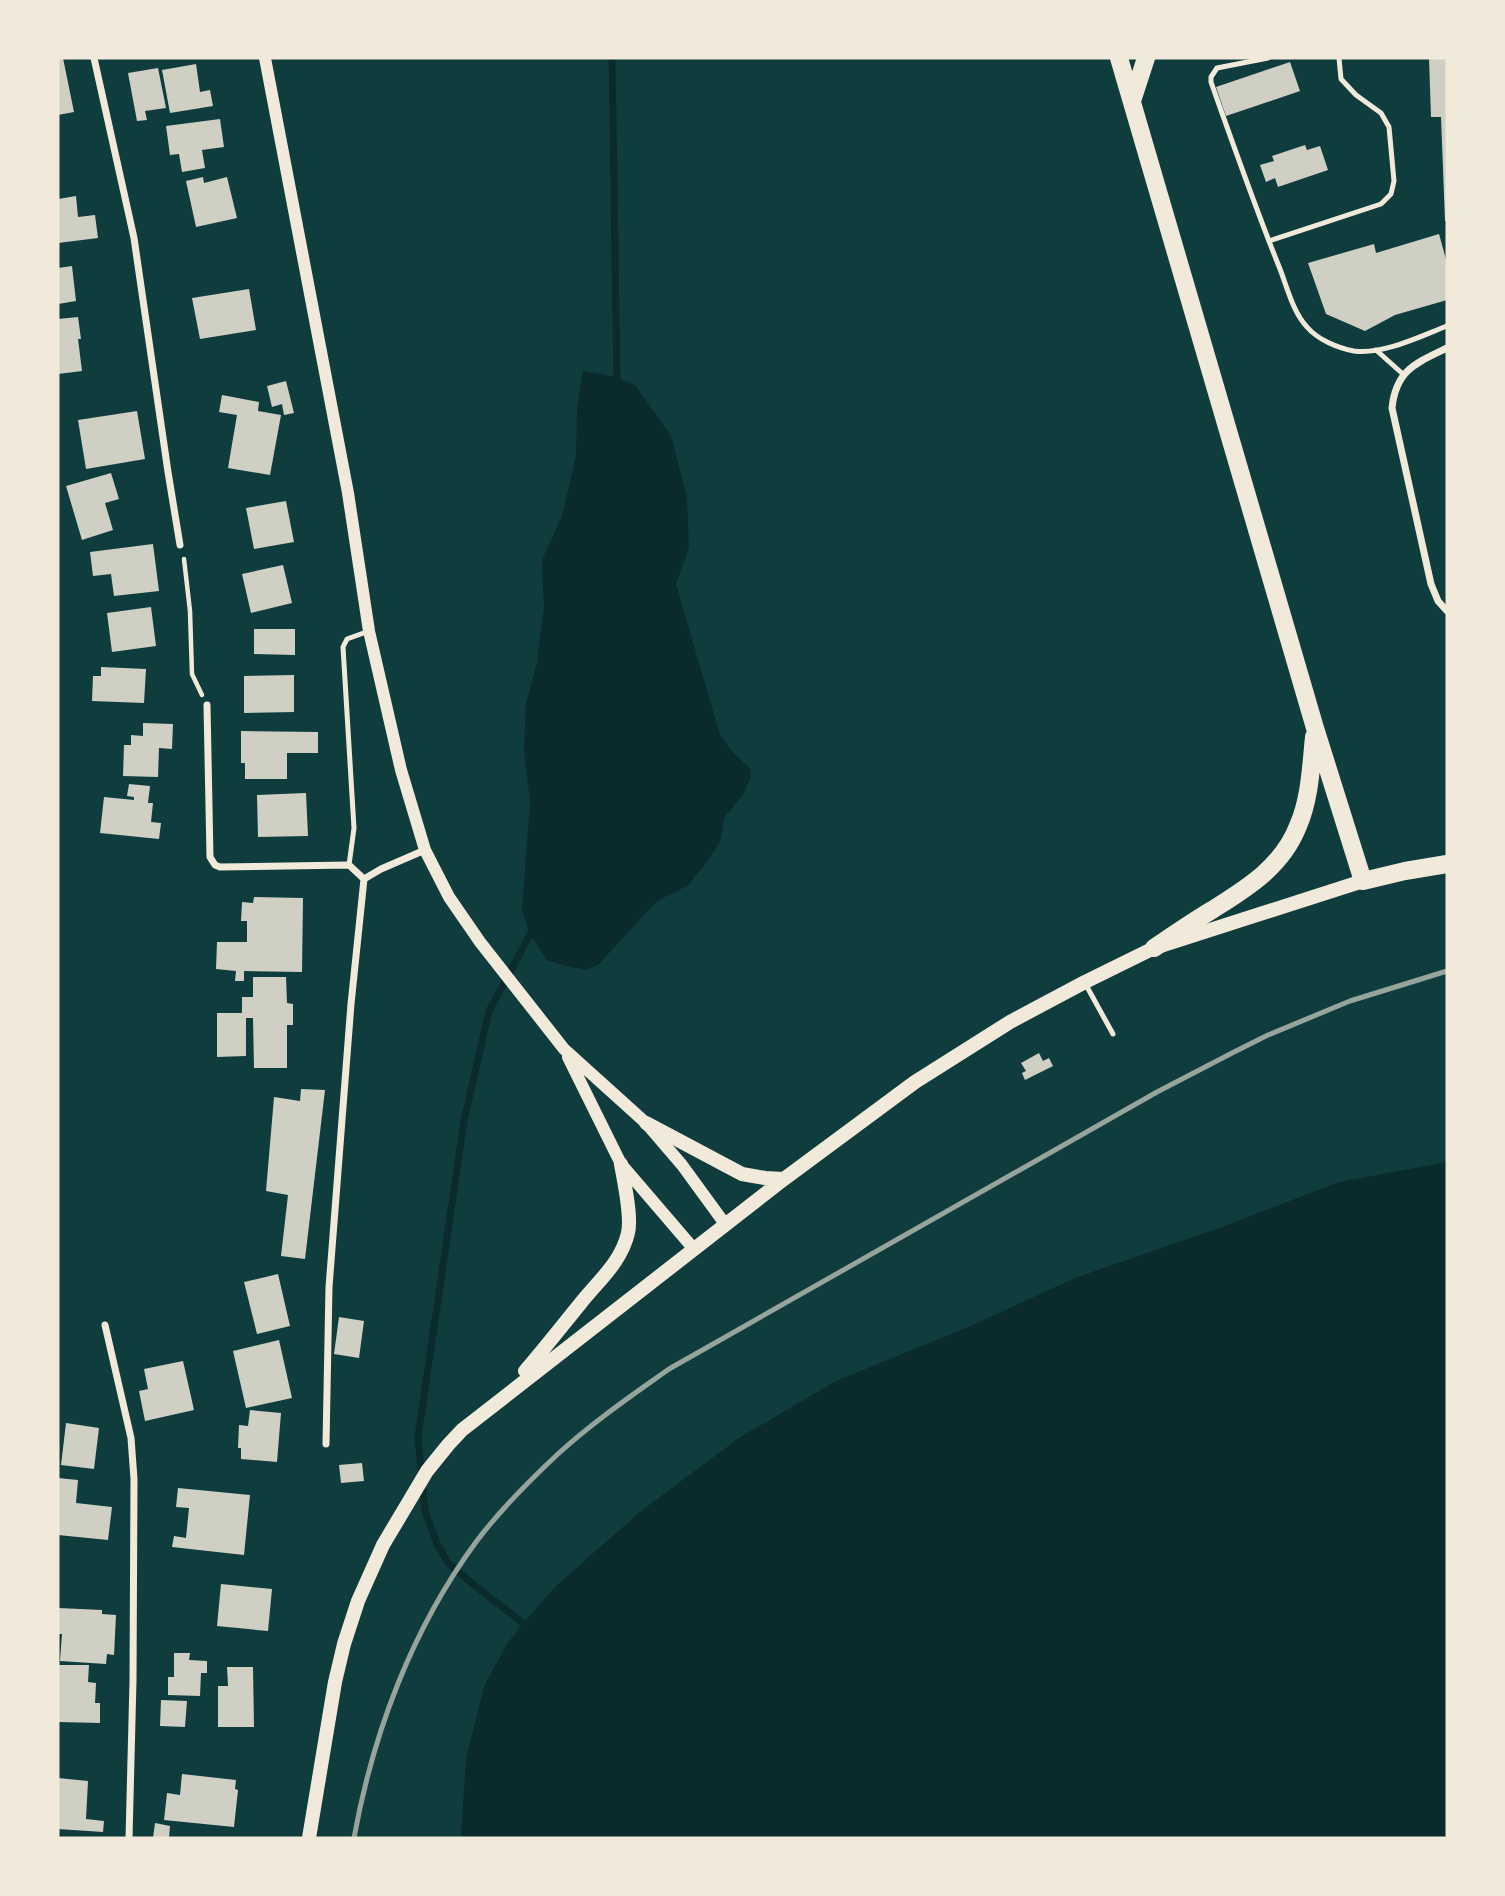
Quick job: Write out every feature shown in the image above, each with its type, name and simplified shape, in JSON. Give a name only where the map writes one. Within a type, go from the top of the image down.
[{"type":"main road","points":[[1119,58],[1315,728],[1363,881]]},
{"type":"main road","points":[[1132,102],[1146,58]]},
{"type":"main road","points":[[309,1838],[335,1682],[358,1601],[383,1545],[426,1471],[462,1430],[693,1248],[915,1082],[1010,1022],[1154,948],[1244,891],[1286,851],[1298,826],[1306,801],[1315,728]]},
{"type":"main road","points":[[1154,948],[1363,881],[1447,864]]},
{"type":"main road","points":[[646,1123],[742,1174],[784,1179]]},
{"type":"main road","points":[[504,1396],[608,1273],[620,1254],[629,1232],[621,1164]]},
{"type":"street","points":[[94,58],[134,238],[180,545]]},
{"type":"street","points":[[265,58],[348,493],[369,631],[401,770],[425,850],[449,897],[480,942],[564,1049],[646,1123],[682,1165],[725,1224]]},
{"type":"street","points":[[1447,348],[1409,368],[1393,394],[1392,408],[1431,584],[1438,601],[1447,611]]},
{"type":"street","points":[[207,705],[210,857],[215,865],[349,865],[364,879]]},
{"type":"street","points":[[364,879],[425,850]]},
{"type":"street","points":[[326,1444],[329,1287],[351,1004],[364,879]]},
{"type":"street","points":[[564,1049],[621,1164],[693,1248]]},
{"type":"street","points":[[104,1325],[131,1438],[134,1479],[129,1838]]},
{"type":"lane","points":[[1268,58],[1217,68],[1211,82],[1269,241],[1296,310],[1306,327],[1331,344],[1363,352],[1402,344],[1447,326]]},
{"type":"lane","points":[[1269,241],[1381,204],[1391,194],[1394,181],[1389,127],[1381,113],[1356,95],[1341,79],[1339,58]]},
{"type":"lane","points":[[1376,350],[1404,375]]},
{"type":"lane","points":[[349,865],[354,828],[342,647],[347,639],[369,631]]},
{"type":"lane","points":[[1085,982],[1112,1034]]},
{"type":"path","points":[[180,545],[190,611],[192,674]]},
{"type":"water","points":[[583,371],[617,377],[636,386],[671,436],[687,497],[689,548],[676,584],[720,735],[733,753],[751,769],[750,780],[742,796],[724,818],[720,842],[704,866],[687,886],[657,901],[598,965],[586,970],[547,960],[530,934],[522,910],[530,803],[524,748],[526,704],[537,662],[544,607],[542,560],[562,516],[576,456],[577,408]]},
{"type":"water","points":[[1447,1162],[1447,1838],[461,1838],[466,1758],[485,1684],[507,1644],[556,1586],[641,1511],[739,1438],[836,1381],[966,1328],[1075,1278],[1219,1228],[1339,1182]]},
{"type":"building","points":[[58,58],[63,58],[74,112],[58,115]]},
{"type":"building","points":[[1429,58],[1447,58],[1447,221],[1441,117],[1431,117]]},
{"type":"building","points":[[1290,62],[1300,91],[1226,116],[1216,87]]},
{"type":"building","points":[[196,64],[200,92],[210,90],[213,106],[170,113],[162,70]]},
{"type":"building","points":[[158,68],[166,108],[145,111],[147,120],[137,121],[128,73]]},
{"type":"building","points":[[220,119],[224,147],[202,150],[205,168],[182,172],[179,154],[170,155],[166,126]]},
{"type":"building","points":[[1305,145],[1307,150],[1320,146],[1328,170],[1278,187],[1275,178],[1266,182],[1260,165],[1274,161],[1272,156]]},
{"type":"building","points":[[203,177],[204,183],[227,177],[237,218],[196,227],[186,181]]},
{"type":"building","points":[[76,196],[78,217],[95,215],[98,238],[58,243],[58,199]]},
{"type":"building","points":[[1439,234],[1447,263],[1447,300],[1395,315],[1365,331],[1326,314],[1308,263],[1374,244],[1376,253]]},
{"type":"building","points":[[72,266],[76,301],[58,304],[58,268]]},
{"type":"building","points":[[249,289],[256,330],[200,339],[192,298]]},
{"type":"building","points":[[78,317],[82,371],[58,374],[58,319]]},
{"type":"building","points":[[286,381],[294,413],[284,415],[282,404],[272,407],[267,386]]},
{"type":"building","points":[[222,395],[259,402],[258,411],[281,415],[270,475],[228,468],[237,415],[219,412]]},
{"type":"building","points":[[137,411],[145,459],[86,469],[78,420]]},
{"type":"building","points":[[111,473],[119,499],[105,503],[113,530],[82,540],[66,486]]},
{"type":"building","points":[[286,501],[294,542],[254,549],[246,508]]},
{"type":"building","points":[[153,544],[159,591],[114,596],[111,574],[93,576],[90,552]]},
{"type":"building","points":[[283,565],[292,603],[251,613],[242,574]]},
{"type":"building","points":[[151,607],[156,646],[112,652],[107,613]]},
{"type":"building","points":[[254,629],[295,629],[295,655],[254,654]]},
{"type":"building","points":[[101,667],[146,669],[144,703],[92,701],[93,676],[101,676]]},
{"type":"building","points":[[294,675],[294,712],[244,713],[244,676]]},
{"type":"building","points":[[143,723],[173,724],[172,749],[159,748],[158,777],[123,776],[124,745],[131,745],[131,735],[143,736]]},
{"type":"building","points":[[241,731],[318,732],[318,753],[287,753],[287,779],[245,779],[245,763],[241,763]]},
{"type":"building","points":[[129,784],[150,786],[148,803],[153,803],[151,822],[161,823],[159,839],[100,833],[104,797],[134,800],[134,797],[127,796]]},
{"type":"building","points":[[306,793],[308,836],[258,837],[257,795]]},
{"type":"building","points":[[254,897],[303,898],[302,972],[244,971],[244,981],[235,981],[236,971],[216,969],[217,942],[247,942],[247,921],[241,921],[242,902],[253,903]]},
{"type":"building","points":[[253,977],[286,977],[287,1003],[293,1004],[293,1025],[287,1025],[287,1068],[254,1068],[253,1018],[246,1018],[246,1056],[217,1057],[217,1013],[242,1013],[242,997],[253,997]]},
{"type":"building","points":[[1039,1053],[1043,1061],[1049,1058],[1053,1066],[1025,1080],[1022,1073],[1026,1071],[1021,1063]]},
{"type":"building","points":[[301,1089],[325,1090],[305,1259],[281,1256],[288,1195],[266,1191],[274,1097],[300,1101]]},
{"type":"building","points":[[278,1274],[290,1326],[257,1334],[244,1282]]},
{"type":"building","points":[[339,1317],[364,1321],[359,1358],[334,1354]]},
{"type":"building","points":[[279,1340],[292,1398],[246,1408],[233,1351]]},
{"type":"building","points":[[183,1361],[194,1410],[145,1421],[139,1391],[148,1389],[144,1369]]},
{"type":"building","points":[[250,1410],[281,1413],[277,1462],[241,1459],[241,1448],[238,1448],[239,1425],[248,1426]]},
{"type":"building","points":[[66,1423],[99,1428],[94,1469],[61,1465]]},
{"type":"building","points":[[362,1463],[364,1481],[341,1483],[339,1465]]},
{"type":"building","points":[[58,1478],[78,1480],[76,1503],[112,1507],[108,1540],[58,1535]]},
{"type":"building","points":[[178,1488],[250,1495],[244,1555],[172,1547],[174,1536],[186,1538],[189,1508],[176,1507]]},
{"type":"building","points":[[221,1584],[272,1589],[268,1631],[217,1626]]},
{"type":"building","points":[[58,1608],[102,1610],[102,1614],[116,1615],[114,1655],[107,1654],[106,1664],[60,1661],[62,1634],[58,1634]]},
{"type":"building","points":[[174,1653],[190,1653],[189,1660],[207,1661],[207,1673],[201,1673],[200,1696],[168,1695],[168,1677],[174,1677]]},
{"type":"building","points":[[58,1665],[89,1665],[88,1682],[96,1683],[95,1703],[100,1703],[100,1723],[58,1722]]},
{"type":"building","points":[[227,1667],[253,1667],[254,1727],[218,1727],[218,1686],[228,1686]]},
{"type":"building","points":[[161,1700],[187,1701],[185,1727],[160,1726]]},
{"type":"building","points":[[182,1774],[236,1780],[235,1789],[238,1790],[234,1827],[164,1820],[167,1793],[180,1795]]},
{"type":"building","points":[[58,1778],[88,1781],[86,1819],[104,1821],[103,1832],[58,1829]]},
{"type":"building","points":[[155,1823],[170,1826],[169,1838],[153,1838]]},
{"type":"waterway","points":[[612,58],[617,386]]},
{"type":"waterway","points":[[523,1623],[449,1564],[437,1544],[425,1511],[418,1437],[464,1121],[489,1011],[533,929]]},
{"type":"railway","points":[[354,1838],[384,1721],[414,1646],[433,1610],[453,1575],[495,1518],[537,1474],[585,1431],[669,1369],[1157,1092],[1268,1035],[1350,1001],[1447,971]]}]
